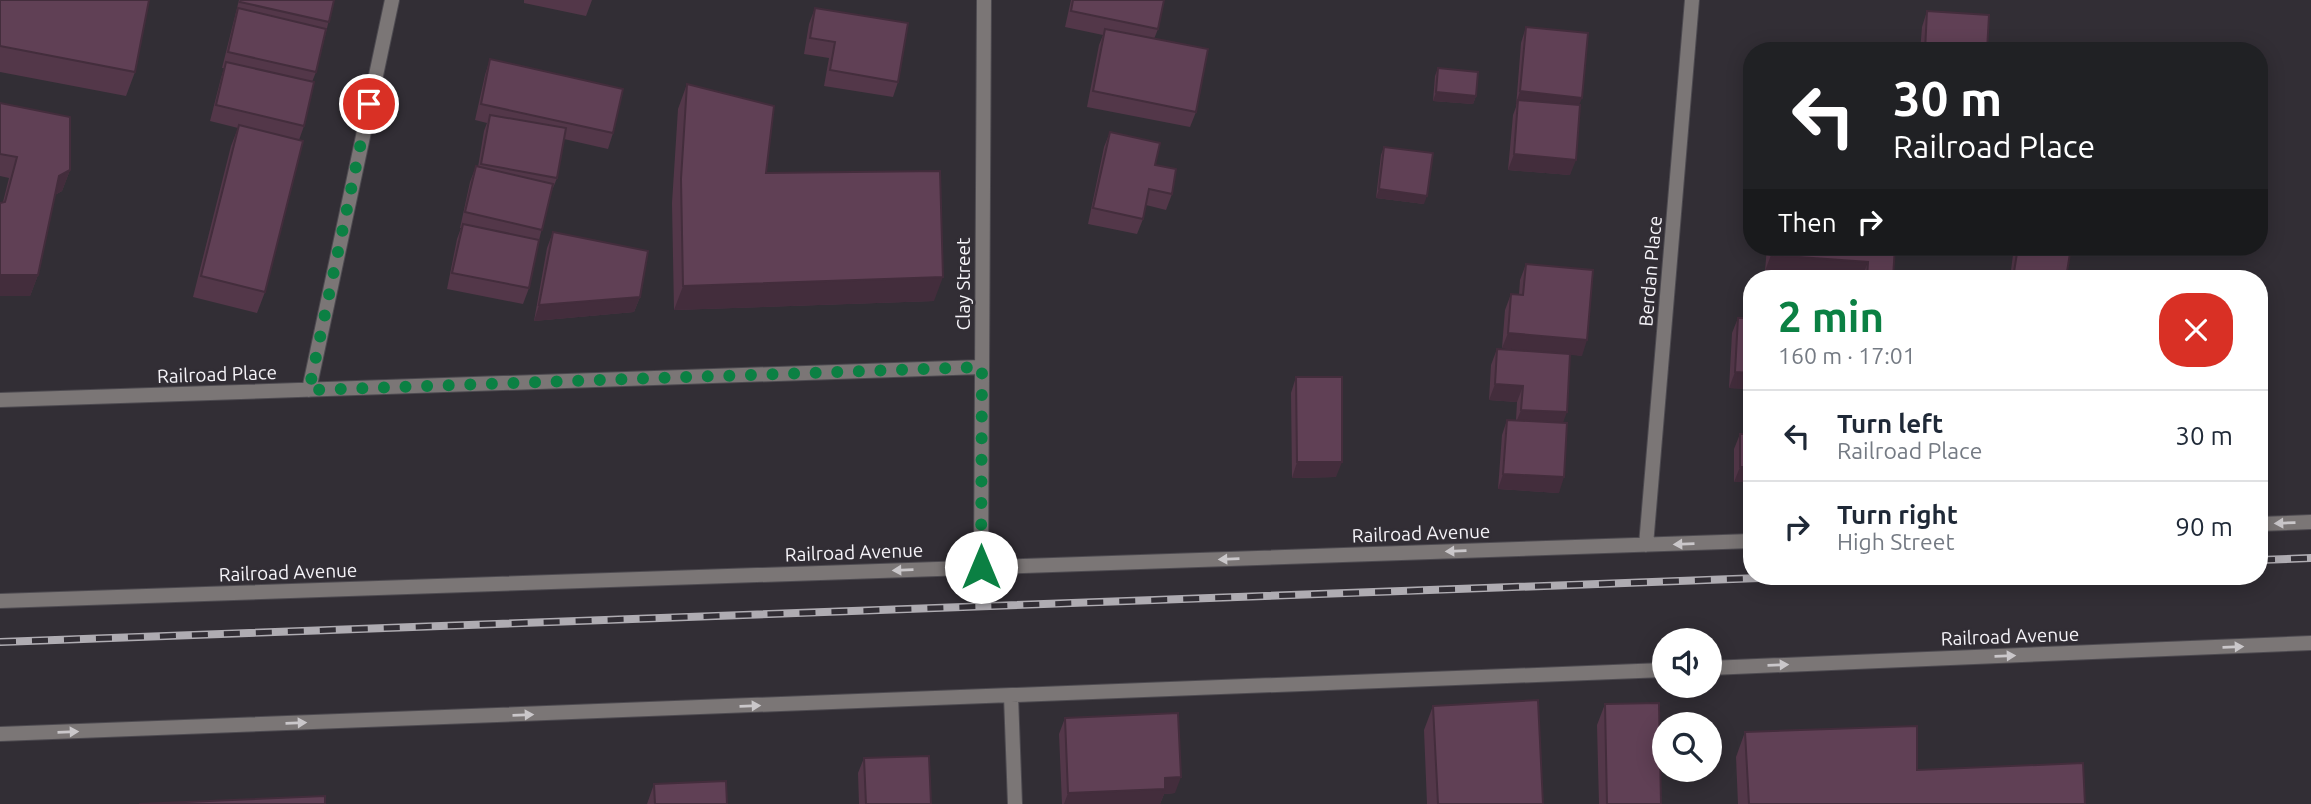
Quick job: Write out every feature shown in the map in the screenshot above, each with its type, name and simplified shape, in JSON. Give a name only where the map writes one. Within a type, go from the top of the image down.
[{"type":"street","points":[[309,390],[392,0]]},
{"type":"street","name":"Clay Street","points":[[981,567],[984,0]]},
{"type":"street","name":"Berdan Place","points":[[1646,545],[1692,0]]},
{"type":"street","name":"Railroad Place","points":[[0,400],[982,367]]},
{"type":"street","points":[[2268,524],[2311,522]]},
{"type":"street","name":"Railroad Avenue","points":[[0,601],[1743,541]]},
{"type":"street","name":"Railroad Avenue","points":[[1722,668],[2311,643]]},
{"type":"street","points":[[0,734],[1652,670]]},
{"type":"street","points":[[1011,696],[1015,804]]},
{"type":"building","points":[[0,0],[149,0],[135,72],[0,46]]},
{"type":"building","points":[[334,0],[329,22],[240,2]]},
{"type":"building","points":[[1073,0],[1164,0],[1158,29],[1071,11]]},
{"type":"building","points":[[238,8],[326,29],[316,72],[228,52]]},
{"type":"building","points":[[815,8],[908,23],[898,82],[830,70],[835,42],[810,38]]},
{"type":"building","points":[[1927,11],[1989,15],[1988,42],[1925,42]]},
{"type":"building","points":[[1526,27],[1588,33],[1582,98],[1520,91]]},
{"type":"building","points":[[1105,29],[1208,49],[1196,112],[1093,91]]},
{"type":"building","points":[[490,59],[623,89],[613,133],[481,104]]},
{"type":"building","points":[[226,62],[314,82],[304,126],[216,105]]},
{"type":"building","points":[[1438,68],[1478,72],[1476,96],[1436,92]]},
{"type":"building","points":[[687,84],[774,106],[766,173],[940,171],[943,277],[683,286],[681,179]]},
{"type":"building","points":[[1518,100],[1580,105],[1576,160],[1514,154]]},
{"type":"building","points":[[0,103],[70,117],[70,170],[59,176],[38,275],[0,275],[0,203],[5,202],[17,157],[0,154]]},
{"type":"building","points":[[490,115],[566,128],[557,178],[481,164]]},
{"type":"building","points":[[239,125],[303,141],[265,292],[201,276]]},
{"type":"building","points":[[1110,132],[1160,143],[1155,165],[1176,169],[1172,194],[1149,189],[1143,219],[1093,208]]},
{"type":"building","points":[[1384,147],[1433,153],[1427,196],[1379,189]]},
{"type":"building","points":[[476,166],[553,184],[542,230],[465,212]]},
{"type":"building","points":[[463,224],[539,240],[529,288],[452,273]]},
{"type":"building","points":[[553,232],[648,251],[640,297],[539,305]]},
{"type":"building","points":[[1785,256],[1894,256],[1894,270],[1868,270],[1868,262]]},
{"type":"building","points":[[2017,256],[2070,256],[2067,270],[2014,270]]},
{"type":"building","points":[[1526,264],[1593,270],[1587,340],[1508,333],[1511,294],[1523,295]]},
{"type":"building","points":[[1738,318],[1743,318],[1743,372],[1735,372]]},
{"type":"building","points":[[1497,349],[1570,354],[1567,412],[1521,410],[1523,386],[1495,384]]},
{"type":"building","points":[[1296,377],[1342,377],[1342,462],[1297,462]]},
{"type":"building","points":[[1507,420],[1567,423],[1564,477],[1503,474]]},
{"type":"building","points":[[1740,434],[1743,434],[1743,467],[1740,467]]},
{"type":"building","points":[[1538,700],[1543,804],[1438,804],[1433,706]]},
{"type":"building","points":[[1659,703],[1659,712],[1652,712],[1652,782],[1661,782],[1661,804],[1607,804],[1605,704]]},
{"type":"building","points":[[1178,713],[1181,777],[1165,778],[1165,789],[1068,793],[1065,718]]},
{"type":"building","points":[[1917,726],[1917,770],[2083,763],[2085,804],[1749,804],[1745,732]]},
{"type":"building","points":[[929,756],[931,804],[866,804],[864,758]]},
{"type":"building","points":[[726,781],[727,804],[655,804],[654,784]]},
{"type":"building","points":[[325,796],[325,804],[139,804]]},
{"type":"railway","points":[[2268,560],[2311,558]]},
{"type":"railway","points":[[0,642],[1743,579]]},
{"type":"route","points":[[369,104],[309,390],[982,367],[981,567]]}]
